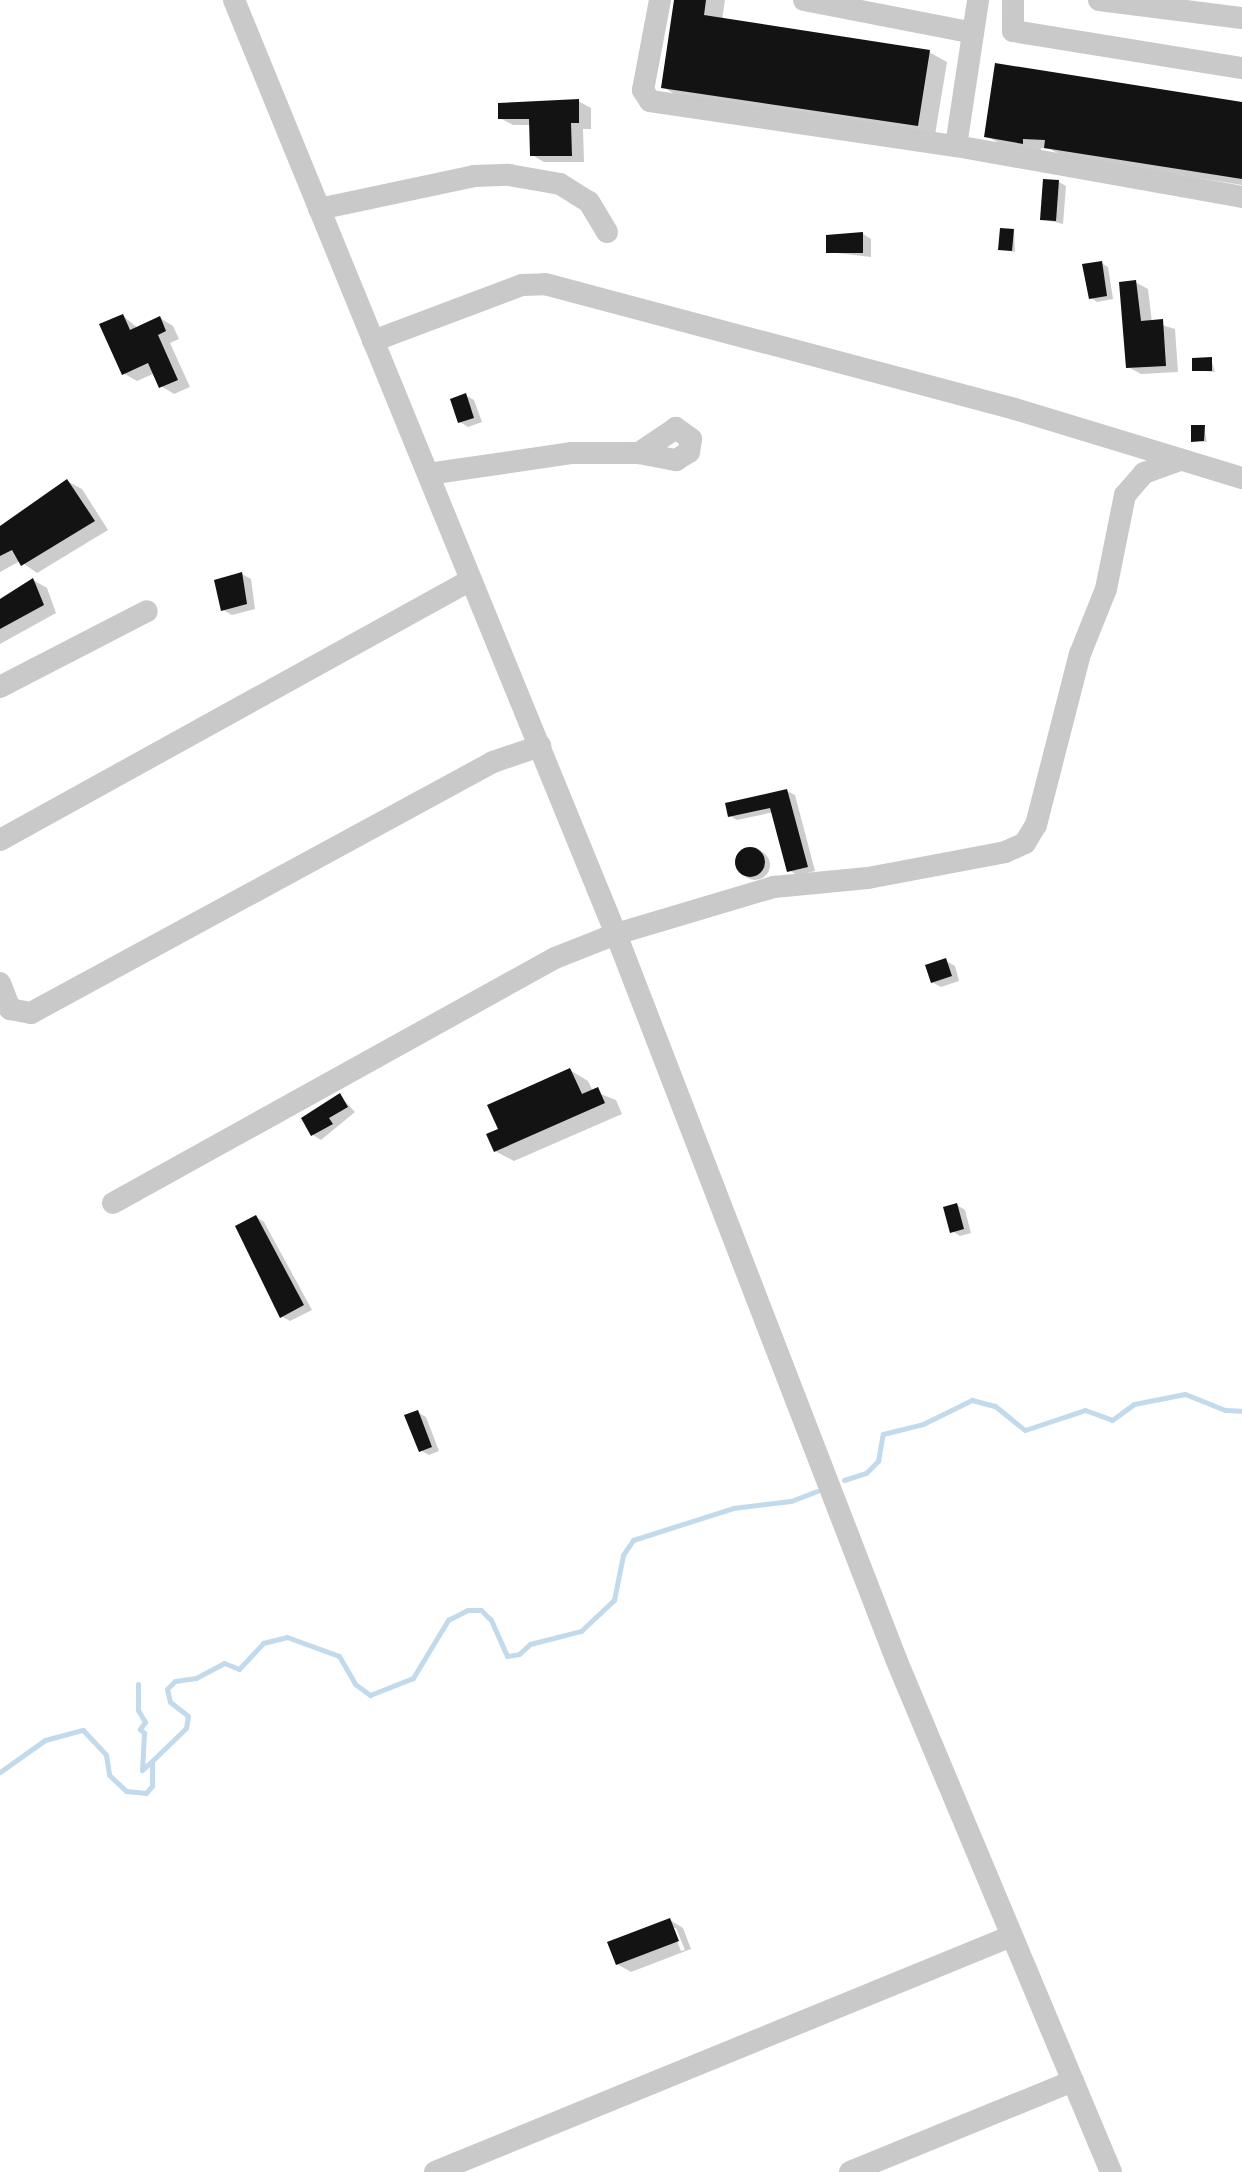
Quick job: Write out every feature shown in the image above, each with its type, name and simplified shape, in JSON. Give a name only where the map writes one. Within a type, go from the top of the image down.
[{"type":"street","points":[[234,0],[616,934],[896,1659],[1009,1937],[1111,2172]]},
{"type":"street","points":[[660,0],[643,90],[650,101],[956,146],[1242,197]]},
{"type":"street","points":[[804,0],[973,33]]},
{"type":"street","points":[[956,146],[978,0]]},
{"type":"street","points":[[1013,0],[1013,31],[1242,68]]},
{"type":"street","points":[[1099,0],[1212,7],[1242,18]]},
{"type":"street","points":[[319,209],[474,176],[509,175],[560,184],[589,202],[607,232]]},
{"type":"street","points":[[373,341],[522,285],[545,284],[1015,409],[1242,478]]},
{"type":"street","points":[[428,474],[522,457],[639,453]]},
{"type":"street","points":[[113,1203],[555,958],[616,934],[774,887],[868,878],[1005,852],[1025,843],[1036,825],[1080,654],[1106,589],[1125,495],[1144,473],[1179,460]]},
{"type":"street","points":[[0,840],[471,580]]},
{"type":"street","points":[[0,687],[147,611]]},
{"type":"street","points":[[0,983],[10,1009],[31,1013],[493,762],[540,746]]},
{"type":"street","points":[[435,2172],[1009,1937]]},
{"type":"street","points":[[850,2172],[1073,2081]]},
{"type":"building","points":[[674,0],[706,0],[704,15],[930,50],[918,126],[661,88]]},
{"type":"building","points":[[995,63],[1242,102],[1242,179],[1044,148],[1045,140],[1023,139],[1023,144],[984,137]]},
{"type":"building","points":[[579,99],[579,123],[571,123],[572,156],[530,156],[529,119],[498,119],[498,103]]},
{"type":"building","points":[[1043,179],[1059,180],[1056,221],[1040,220]]},
{"type":"building","points":[[1000,228],[1014,229],[1012,251],[998,250]]},
{"type":"building","points":[[863,232],[863,253],[826,253],[826,235]]},
{"type":"building","points":[[1102,261],[1107,296],[1089,299],[1082,264]]},
{"type":"building","points":[[1136,280],[1141,321],[1163,319],[1166,366],[1126,368],[1119,282]]},
{"type":"building","points":[[123,314],[130,330],[160,316],[166,331],[158,335],[178,380],[159,388],[148,363],[122,375],[99,324]]},
{"type":"building","points":[[1212,357],[1212,371],[1192,371],[1192,358]]},
{"type":"building","points":[[466,393],[474,418],[458,423],[450,399]]},
{"type":"building","points":[[1191,425],[1205,425],[1204,441],[1191,442]]},
{"type":"building","points":[[67,479],[95,521],[21,566],[12,550],[0,556],[0,526]]},
{"type":"building","points":[[242,572],[247,604],[221,611],[214,580]]},
{"type":"building","points":[[33,578],[44,605],[0,629],[0,599]]},
{"type":"building","points":[[787,789],[808,867],[787,872],[770,808],[728,817],[725,803]]},
{"type":"building","points":[[750,847],[760,852],[765,862],[760,872],[750,877],[740,872],[735,862],[740,852]]},
{"type":"building","points":[[946,958],[952,976],[931,983],[925,965]]},
{"type":"building","points":[[570,1068],[582,1094],[598,1087],[605,1103],[494,1152],[486,1134],[498,1129],[487,1105]]},
{"type":"building","points":[[340,1093],[348,1107],[329,1118],[333,1124],[311,1136],[301,1118]]},
{"type":"building","points":[[957,1203],[964,1229],[950,1233],[943,1207]]},
{"type":"building","points":[[256,1215],[304,1305],[280,1318],[235,1226]]},
{"type":"building","points":[[418,1410],[432,1447],[419,1452],[404,1415]]},
{"type":"building","points":[[670,1918],[679,1941],[616,1965],[607,1942]]},
{"type":"waterway","points":[[844,1480],[866,1473],[878,1461],[883,1434],[923,1424],[972,1400],[995,1406],[1025,1430],[1085,1410],[1112,1420],[1134,1404],[1185,1394],[1225,1410],[1242,1411]]},
{"type":"waterway","points":[[0,1772],[45,1740],[83,1730],[106,1755],[109,1775],[126,1791],[146,1793],[152,1786],[152,1761],[186,1728],[188,1716],[170,1702],[167,1689],[175,1681],[196,1678],[224,1663],[239,1669],[263,1643],[287,1637],[339,1656],[355,1684],[370,1695],[413,1678],[448,1620],[468,1610],[481,1610],[491,1620],[507,1656],[519,1654],[530,1644],[581,1631],[614,1600],[623,1555],[633,1540],[733,1508],[791,1501],[817,1491]]},
{"type":"waterway","points":[[138,1684],[138,1710],[145,1722],[140,1729],[144,1733],[142,1770],[152,1761]]}]
